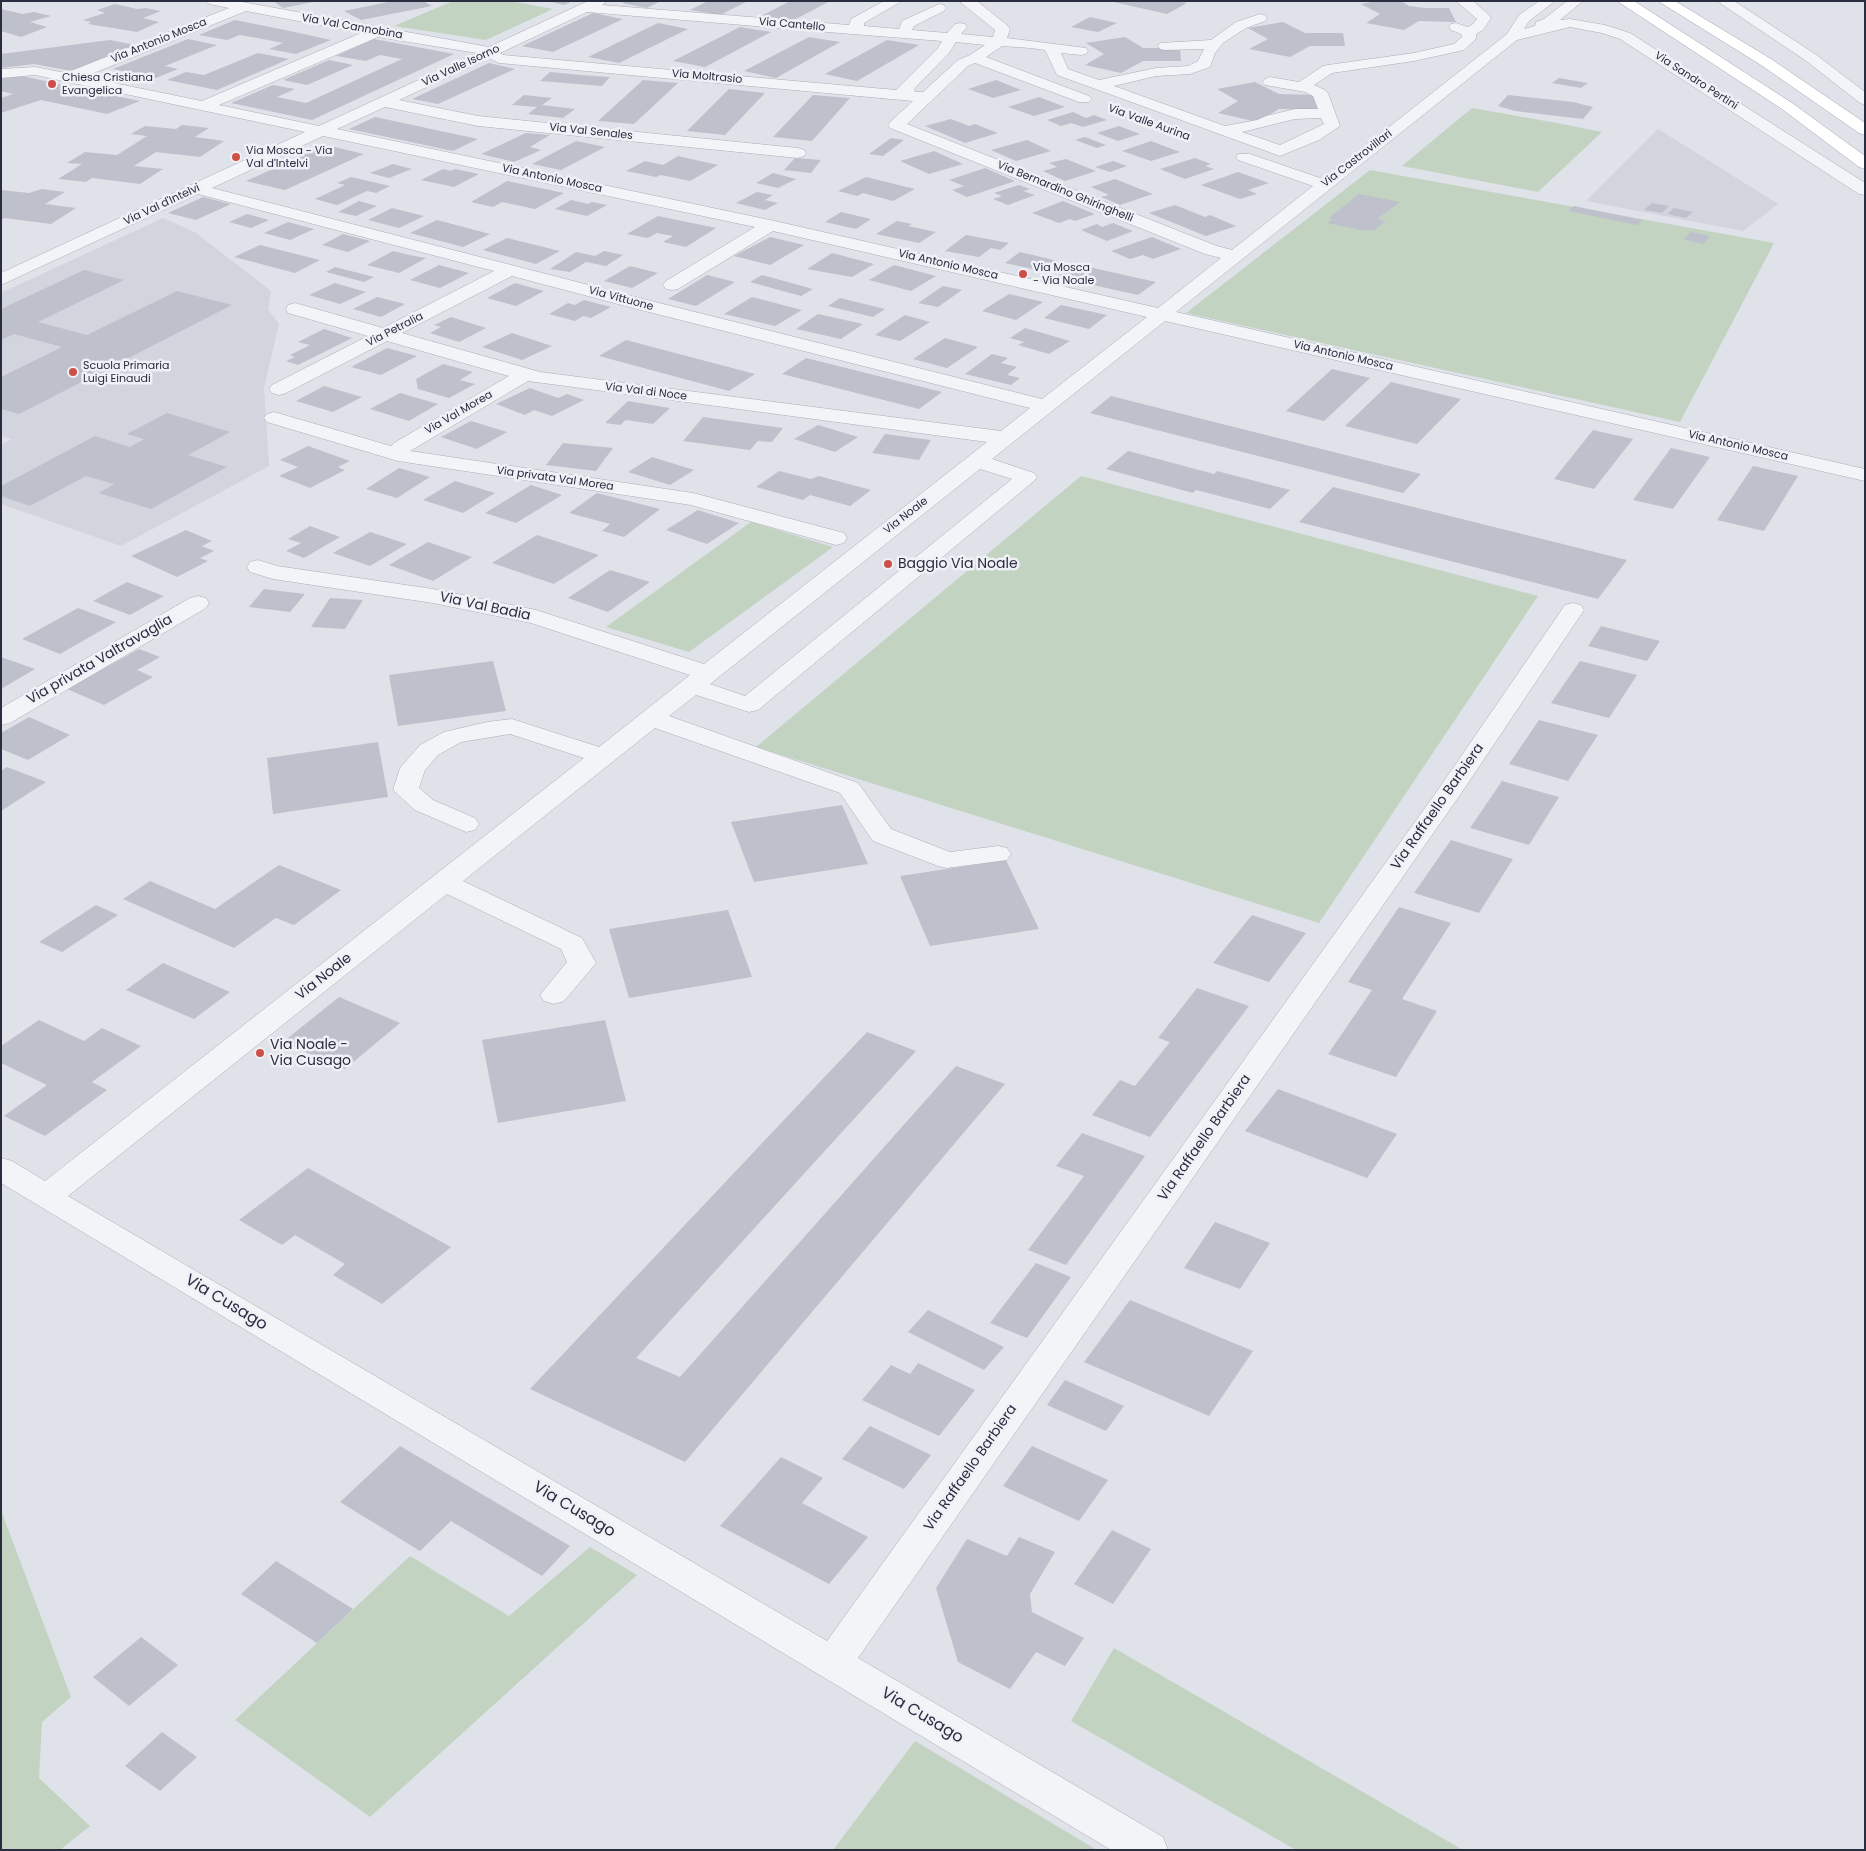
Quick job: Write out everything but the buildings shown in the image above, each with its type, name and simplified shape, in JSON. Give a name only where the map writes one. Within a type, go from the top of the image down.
[{"type":"main road","points":[[1624,1],[1787,106],[1865,164]]},
{"type":"main road","points":[[1665,1],[1766,62],[1865,130]]},
{"type":"street","name":"Via Val Cannobina","points":[[214,1],[242,8],[471,47],[490,52]]},
{"type":"street","name":"Via Valle Isorno","points":[[322,131],[600,1]]},
{"type":"street","points":[[895,1],[856,22],[855,27],[956,32]]},
{"type":"street","points":[[925,97],[962,63],[974,58],[998,42],[1003,29],[977,6],[967,1]]},
{"type":"street","points":[[1301,87],[1328,69],[1443,52],[1459,47],[1469,38],[1462,29],[1478,27],[1484,18],[1474,7],[1462,1]]},
{"type":"street","name":"Via Castrovillari","points":[[1162,314],[1512,37],[1524,18],[1548,1]]},
{"type":"street","points":[[1724,1],[1810,57],[1865,100]]},
{"type":"street","points":[[1512,37],[1549,22],[1574,2],[1625,36]]},
{"type":"street","name":"Via Antonio Mosca","points":[[67,78],[242,8]]},
{"type":"street","name":"Via Cantello","points":[[586,8],[855,27],[956,32],[998,42],[1081,51]]},
{"type":"street","points":[[906,29],[907,24],[939,8]]},
{"type":"street","points":[[1097,85],[1156,72],[1190,70],[1205,64],[1208,52],[1215,44],[1241,25],[1260,18]]},
{"type":"street","name":"Via Sandro Pertini","points":[[1512,37],[1554,25],[1570,23],[1605,29],[1625,36],[1865,190]]},
{"type":"street","points":[[204,106],[376,32]]},
{"type":"street","points":[[908,92],[904,90],[944,50],[956,32]]},
{"type":"street","points":[[1165,46],[1215,44]]},
{"type":"street","points":[[1051,47],[1062,72],[1280,151],[1313,137],[1332,126],[1320,93],[1301,87],[1270,82]]},
{"type":"street","name":"Via Moltrasio","points":[[490,52],[499,59],[925,97]]},
{"type":"street","name":"Via Valle Aurina","points":[[974,58],[1096,103]]},
{"type":"street","points":[[1,74],[35,71],[67,78]]},
{"type":"street","name":"Via Antonio Mosca","points":[[67,78],[770,224],[1865,476]]},
{"type":"street","name":"Via Bernardino Ghiringhelli","points":[[925,97],[896,125],[1211,250],[1234,256]]},
{"type":"street","name":"Via Val Senales","points":[[386,102],[478,122],[798,153]]},
{"type":"street","points":[[1225,131],[1261,124],[1295,114],[1328,113]]},
{"type":"street","name":"Via Val d'Intelvi","points":[[1,280],[322,131]]},
{"type":"street","points":[[1226,151],[1325,185]]},
{"type":"street","name":"Via Vittuone","points":[[198,189],[1046,406]]},
{"type":"street","points":[[672,285],[770,224]]},
{"type":"street","name":"Via Petralia","points":[[279,389],[510,270]]},
{"type":"street","name":"Via Val di Noce","points":[[295,309],[384,336],[539,378],[1005,438]]},
{"type":"street","name":"Via Noale","points":[[46,1197],[698,679],[1162,314]]},
{"type":"street","name":"Via Val Morea","points":[[398,455],[401,447],[526,374]]},
{"type":"street","name":"Via privata Val Morea","points":[[274,418],[398,455],[693,499],[836,538]]},
{"type":"street","name":"Via Val Badia","points":[[258,567],[273,572],[433,596],[536,617],[698,679],[749,705],[1027,477],[977,460]]},
{"type":"street","name":"Via privata Valtravaglia","points":[[1,718],[198,603]]},
{"type":"street","name":"Via Raffaello Barbiera","points":[[833,1663],[1449,792],[1572,610]]},
{"type":"street","points":[[650,718],[849,788],[882,835],[892,839],[947,860],[998,854]]},
{"type":"street","points":[[466,824],[424,805],[406,790],[413,768],[429,750],[453,737],[512,726],[602,756]]},
{"type":"street","points":[[444,882],[572,944],[582,963],[554,995]]},
{"type":"street","name":"Via Cusago","points":[[1,1168],[46,1197],[1148,1850]]},
{"type":"shaded area","points":[[1658,129],[1778,204],[1743,231],[1586,201]]},
{"type":"shaded area","points":[[163,218],[196,233],[271,291],[268,309],[279,324],[264,387],[269,466],[121,546],[1,504],[1,445],[12,439],[1,436],[1,293]]},
{"type":"green space","points":[[453,1],[511,1],[553,9],[486,40],[394,26]]},
{"type":"green space","points":[[1472,108],[1602,132],[1538,192],[1402,166]]},
{"type":"green space","points":[[1370,170],[1774,243],[1680,422],[1186,313]]},
{"type":"green space","points":[[1081,476],[1538,596],[1319,923],[756,747]]},
{"type":"green space","points":[[751,522],[833,547],[689,652],[606,627]]},
{"type":"green space","points":[[1,1510],[71,1697],[42,1722],[39,1778],[90,1826],[60,1850],[1,1850]]},
{"type":"green space","points":[[590,1547],[637,1575],[370,1817],[235,1720],[410,1556],[509,1616]]},
{"type":"green space","points":[[1114,1648],[1463,1850],[1296,1850],[1071,1721]]},
{"type":"green space","points":[[915,1741],[1097,1850],[833,1850]]},
{"type":"place","name":"Chiesa Cristiana Evangelica","points":[[52,84]]},
{"type":"place","name":"Via Mosca - Via Val d'Intelvi","points":[[236,157]]},
{"type":"place","name":"Via Mosca - Via Noale","points":[[1023,274]]},
{"type":"place","name":"Scuola Primaria Luigi Einaudi","points":[[73,372]]},
{"type":"place","name":"Baggio Via Noale","points":[[888,564]]},
{"type":"place","name":"Via Noale - Via Cusago","points":[[260,1053]]}]
